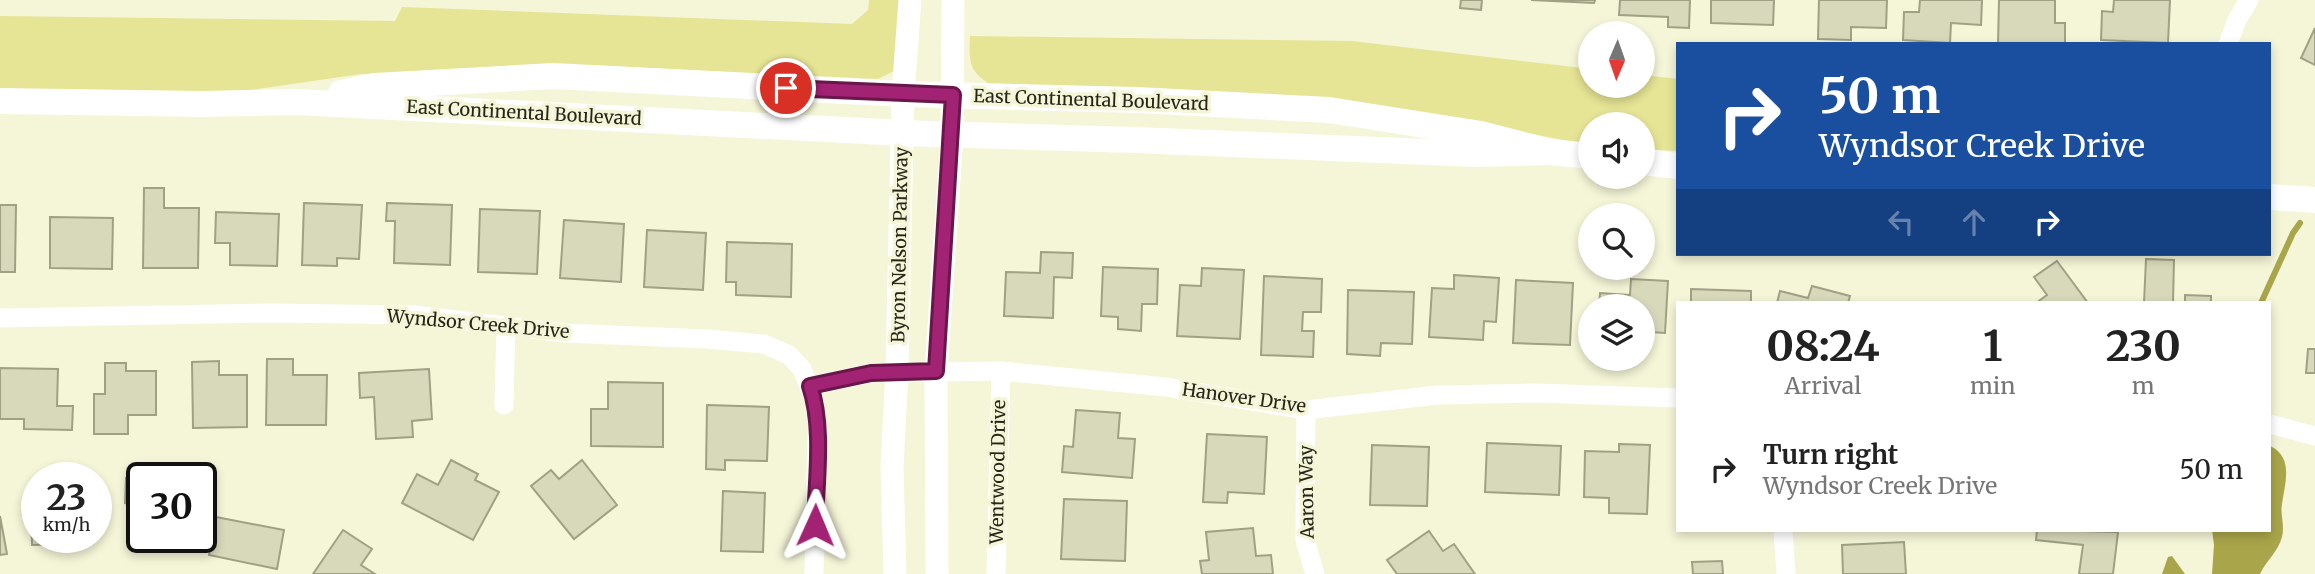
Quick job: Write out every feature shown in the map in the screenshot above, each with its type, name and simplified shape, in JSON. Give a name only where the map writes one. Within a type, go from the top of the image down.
[{"type":"main road","name":"East Continental Boulevard","points":[[295,102],[375,86],[553,76],[903,94],[1137,100],[1329,110],[1481,134],[1550,152]]},
{"type":"main road","name":"East Continental Boulevard","points":[[0,101],[202,104],[295,102],[903,134],[1476,154],[1550,152],[1578,155]]},
{"type":"main road","points":[[1655,163],[1676,166]]},
{"type":"main road","points":[[2271,197],[2315,200]]},
{"type":"street","name":"Byron Nelson Parkway","points":[[895,574],[892,467],[897,371],[903,94],[910,0]]},
{"type":"street","points":[[937,574],[936,371],[952,135],[953,0]]},
{"type":"street","points":[[2229,42],[2237,20],[2249,0]]},
{"type":"street","name":"Wyndsor Creek Drive","points":[[0,318],[286,313],[415,316],[564,332],[706,339],[765,344],[789,355],[802,369],[810,386]]},
{"type":"street","points":[[505,405],[506,326]]},
{"type":"street","points":[[814,574],[817,427],[810,386],[871,373],[936,371]]},
{"type":"street","name":"Hanover Drive","points":[[936,371],[1001,371],[1166,387],[1306,410],[1438,395],[1538,393],[1676,398]]},
{"type":"street","name":"Wentwood Drive","points":[[996,574],[1001,371]]},
{"type":"street","name":"Aaron Way","points":[[1306,410],[1305,540],[1315,574]]},
{"type":"street","points":[[2271,424],[2315,436]]},
{"type":"street","points":[[1783,532],[1786,574]]},
{"type":"shaded area","points":[[869,0],[906,0],[900,68],[878,79],[588,65],[361,74],[230,93],[0,89],[0,16],[395,21],[402,7],[852,24],[868,10]]},
{"type":"shaded area","points":[[970,36],[1352,41],[1578,67],[1578,98],[1656,98],[1656,76],[1676,79],[1676,151],[1655,150],[1655,112],[1578,112],[1578,143],[1431,114],[991,85],[978,75],[972,65]]},
{"type":"shaded area","points":[[2271,447],[2278,451],[2285,464],[2286,479],[2282,508],[2283,533],[2275,552],[2260,574],[2212,574],[2212,532],[2271,532]]},
{"type":"shaded area","points":[[2172,556],[2185,574],[2162,574],[2168,557]]},
{"type":"building","points":[[1461,0],[1482,0],[1481,10],[1460,8]]},
{"type":"building","points":[[1531,0],[1595,0],[1594,3]]},
{"type":"building","points":[[1620,0],[1690,0],[1689,28],[1668,27],[1668,17],[1619,15]]},
{"type":"building","points":[[1711,0],[1774,0],[1773,25],[1711,23]]},
{"type":"building","points":[[1819,0],[1887,0],[1886,28],[1851,27],[1851,40],[1818,39]]},
{"type":"building","points":[[1920,0],[1982,0],[1981,25],[1951,23],[1950,42],[1903,40],[1904,12],[1919,12]]},
{"type":"building","points":[[1999,0],[2055,0],[2055,23],[2065,23],[2065,42],[1998,42]]},
{"type":"building","points":[[2114,0],[2170,0],[2168,42],[2101,40],[2102,11],[2113,12]]},
{"type":"building","points":[[2315,28],[2315,65],[2301,58]]},
{"type":"building","points":[[144,188],[164,188],[164,208],[199,208],[198,268],[143,268]]},
{"type":"building","points":[[304,203],[362,205],[359,259],[337,258],[337,266],[302,265]]},
{"type":"building","points":[[387,203],[452,205],[450,265],[394,263],[395,221],[386,221]]},
{"type":"building","points":[[0,205],[16,205],[15,272],[0,272]]},
{"type":"building","points":[[480,209],[540,211],[537,274],[478,272]]},
{"type":"building","points":[[216,212],[279,214],[277,266],[230,265],[230,243],[215,243]]},
{"type":"building","points":[[50,217],[113,218],[112,269],[50,268]]},
{"type":"building","points":[[564,220],[624,224],[621,282],[560,278]]},
{"type":"building","points":[[647,230],[706,233],[703,290],[644,287]]},
{"type":"building","points":[[727,242],[792,244],[791,297],[736,295],[736,282],[726,282]]},
{"type":"building","points":[[1041,252],[1073,253],[1072,278],[1054,277],[1053,318],[1004,316],[1006,272],[1040,273]]},
{"type":"building","points":[[2146,259],[2174,260],[2173,301],[2144,301]]},
{"type":"building","points":[[2057,261],[2087,301],[2039,301],[2047,295],[2034,277]]},
{"type":"building","points":[[1103,267],[1158,269],[1157,304],[1142,304],[1141,331],[1118,329],[1118,317],[1101,316]]},
{"type":"building","points":[[1202,268],[1244,270],[1240,339],[1177,336],[1180,285],[1201,286]]},
{"type":"building","points":[[1454,275],[1499,278],[1496,322],[1484,321],[1483,340],[1429,337],[1432,288],[1454,289]]},
{"type":"building","points":[[1264,276],[1322,279],[1321,312],[1303,312],[1302,331],[1314,331],[1313,357],[1261,355]]},
{"type":"building","points":[[1516,280],[1573,283],[1570,345],[1513,343]]},
{"type":"building","points":[[1631,280],[1668,281],[1665,333],[1655,332],[1655,294],[1630,294]]},
{"type":"building","points":[[1812,286],[1850,296],[1849,301],[1778,301],[1780,291],[1808,298]]},
{"type":"building","points":[[1691,289],[1751,291],[1751,301],[1691,301]]},
{"type":"building","points":[[1348,290],[1414,292],[1412,344],[1381,343],[1380,356],[1347,354]]},
{"type":"building","points":[[2185,295],[2211,296],[2211,301],[2185,301]]},
{"type":"building","points":[[2308,349],[2315,349],[2315,373],[2306,373]]},
{"type":"building","points":[[267,359],[293,359],[293,375],[327,375],[326,425],[266,425]]},
{"type":"building","points":[[219,361],[219,375],[247,375],[247,427],[193,428],[192,362]]},
{"type":"building","points":[[105,363],[126,363],[126,371],[156,371],[156,415],[128,415],[128,434],[94,434],[94,394],[105,394]]},
{"type":"building","points":[[0,368],[58,369],[57,406],[73,406],[72,430],[24,429],[24,419],[0,419]]},
{"type":"building","points":[[429,369],[432,419],[412,421],[413,437],[376,439],[374,397],[360,398],[359,373]]},
{"type":"building","points":[[608,382],[663,383],[663,447],[591,446],[591,409],[608,409]]},
{"type":"building","points":[[707,405],[769,407],[767,461],[725,460],[725,470],[706,469]]},
{"type":"building","points":[[1076,410],[1120,413],[1118,438],[1135,439],[1132,478],[1062,472],[1064,446],[1073,447]]},
{"type":"building","points":[[1207,434],[1267,437],[1264,494],[1228,492],[1227,503],[1203,502]]},
{"type":"building","points":[[1487,443],[1561,446],[1559,495],[1485,492]]},
{"type":"building","points":[[1619,444],[1650,445],[1647,514],[1609,513],[1609,498],[1584,497],[1585,451],[1619,452]]},
{"type":"building","points":[[1372,445],[1429,447],[1427,506],[1370,505]]},
{"type":"building","points":[[451,460],[478,474],[475,480],[499,492],[473,540],[402,503],[417,474],[438,485]]},
{"type":"building","points":[[582,460],[617,505],[574,539],[531,486],[551,470],[559,479]]},
{"type":"building","points":[[723,491],[765,493],[763,552],[721,551]]},
{"type":"building","points":[[1064,499],[1127,501],[1125,561],[1061,559]]},
{"type":"building","points":[[0,516],[7,554],[0,555]]},
{"type":"building","points":[[217,517],[284,530],[277,569],[209,555],[217,553]]},
{"type":"building","points":[[1253,528],[1256,556],[1271,555],[1273,574],[1202,574],[1200,561],[1209,560],[1206,532]]},
{"type":"building","points":[[343,530],[372,549],[361,565],[375,574],[313,574]]},
{"type":"building","points":[[1429,531],[1443,551],[1454,544],[1475,574],[1397,574],[1387,560]]},
{"type":"building","points":[[2037,532],[2118,532],[2113,574],[2079,574],[2083,545],[2036,540]]},
{"type":"building","points":[[1904,542],[1906,574],[1843,574],[1842,545]]},
{"type":"building","points":[[1722,561],[1723,574],[1693,574],[1692,562]]},
{"type":"waterway","points":[[2262,301],[2300,223]]},
{"type":"route","points":[[786,88],[953,95],[936,371],[871,373],[810,386],[817,427],[815,525]]}]
